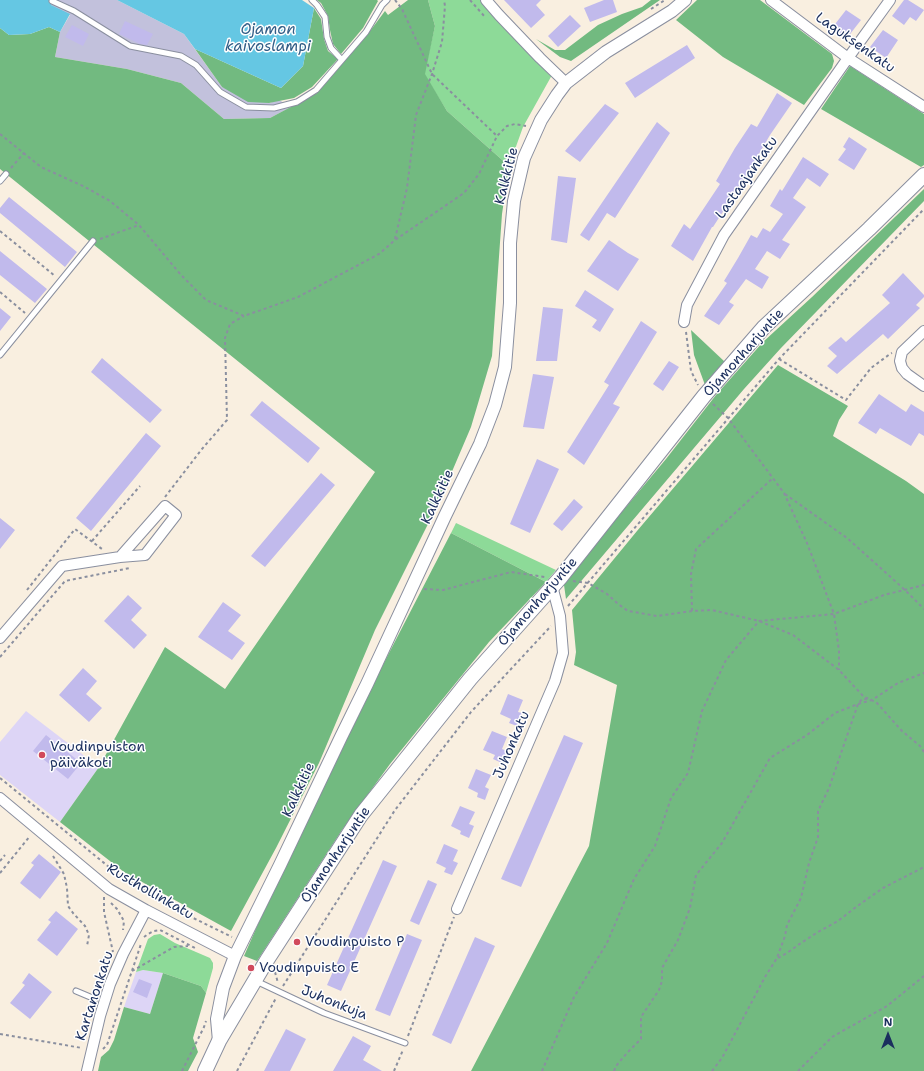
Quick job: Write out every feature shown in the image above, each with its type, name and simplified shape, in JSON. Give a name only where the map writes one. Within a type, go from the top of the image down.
[{"type":"main road","name":"Ojamonharjuntie","points":[[205,1071],[219,1041],[255,980],[361,815],[470,679],[556,582],[704,396],[764,327],[869,229],[924,175]]},
{"type":"street","points":[[486,0],[540,58],[566,83]]},
{"type":"street","name":"Kalkkitie","points":[[219,1041],[217,1019],[223,988],[235,956],[341,736],[368,684],[445,516],[480,444],[494,405],[505,367],[510,303],[510,243],[514,201],[524,158],[541,120],[566,83],[606,52],[672,11],[685,0]]},
{"type":"street","name":"Laguksenkatu","points":[[771,0],[848,58],[924,107]]},
{"type":"street","name":"Lastaajankatu","points":[[684,322],[687,305],[724,235],[890,0]]},
{"type":"street","points":[[924,331],[902,352],[900,361],[902,368],[907,374],[924,386]]},
{"type":"street","points":[[0,638],[62,566],[145,555],[176,515],[165,506],[120,558]]},
{"type":"street","name":"Juhonkatu","points":[[457,909],[555,681],[563,653],[556,582]]},
{"type":"street","name":"Rusthollinkatu","points":[[0,798],[109,889],[235,956]]},
{"type":"street","name":"Kartanonkatu","points":[[87,1071],[91,1050],[110,984],[123,954],[146,910]]},
{"type":"lane","points":[[312,0],[325,17],[327,37],[331,48],[342,60]]},
{"type":"lane","points":[[52,1],[74,11],[130,46],[181,56],[196,65],[220,92],[246,107],[274,108],[297,102],[316,90],[366,32],[387,0]]},
{"type":"lane","points":[[0,181],[6,174]]},
{"type":"lane","points":[[0,355],[93,241]]},
{"type":"lane","name":"Juhonkuja","points":[[255,980],[324,1013],[405,1043]]},
{"type":"lane","points":[[76,991],[95,999]]},
{"type":"path","points":[[394,0],[402,9],[432,74],[497,136]]},
{"type":"path","points":[[395,240],[407,188],[416,115],[432,74],[442,42],[445,6],[444,0]]},
{"type":"path","points":[[165,497],[202,449],[227,420],[225,338],[230,324],[244,316],[298,297],[379,254],[395,240],[464,194],[479,174],[497,136],[507,126],[515,124],[531,126]]},
{"type":"path","points":[[0,134],[41,167],[85,187],[110,201],[139,225],[181,275],[206,300],[244,316]]},
{"type":"path","points":[[6,174],[24,153]]},
{"type":"path","points":[[237,1071],[279,992],[395,810],[471,712],[560,616],[779,359],[924,209]]},
{"type":"path","points":[[93,241],[139,225]]},
{"type":"path","points":[[0,231],[61,281]]},
{"type":"path","points":[[0,292],[31,318]]},
{"type":"path","points":[[684,322],[691,371],[704,396],[728,418],[784,493],[807,544],[834,614],[839,651],[839,670]]},
{"type":"path","points":[[779,359],[846,400],[871,368],[890,354],[902,352]]},
{"type":"path","points":[[692,611],[691,574],[696,549],[773,478]]},
{"type":"path","points":[[92,541],[140,486]]},
{"type":"path","points":[[784,493],[846,538],[905,590],[924,609]]},
{"type":"path","points":[[0,657],[65,581],[130,568]]},
{"type":"path","points":[[412,588],[443,590],[511,572],[556,582],[588,583],[607,594],[628,611],[657,616],[712,610],[759,621],[793,635],[839,670],[864,697],[876,702],[902,731],[924,751]]},
{"type":"path","points":[[542,1071],[574,996],[607,943],[634,879],[655,846],[671,798],[688,773],[702,711],[726,660],[759,621],[834,614],[884,595],[924,585]]},
{"type":"path","points":[[614,1071],[619,1062],[641,1039],[641,1017],[659,990],[662,981],[662,968],[678,940],[688,915],[696,875],[722,843],[770,758],[807,735],[835,713],[872,700],[898,683],[924,673]]},
{"type":"path","points":[[712,1071],[722,1058],[765,977],[777,958],[785,936],[787,925],[801,898],[818,837],[818,811],[829,788],[858,704],[862,700],[868,699]]},
{"type":"path","points":[[0,778],[120,876],[179,911],[234,938]]},
{"type":"path","points":[[0,874],[30,836]]},
{"type":"path","points":[[0,860],[5,855]]},
{"type":"path","points":[[58,860],[53,855],[64,874],[67,888],[68,906],[85,926],[89,935],[87,946]]},
{"type":"path","points":[[777,958],[838,921],[883,888],[924,867]]},
{"type":"path","points":[[116,949],[114,955],[104,912],[104,896],[117,909],[124,921],[123,932]]},
{"type":"path","points":[[394,1071],[457,909]]},
{"type":"path","points":[[0,1034],[96,1051],[103,1050],[142,939],[148,934],[160,930],[200,951]]},
{"type":"path","points":[[131,971],[174,947],[189,945]]},
{"type":"path","points":[[798,1071],[832,1037],[887,1006],[924,976]]},
{"type":"shaded area","points":[[53,0],[117,0],[184,34],[222,87],[269,103],[279,100],[291,107],[270,118],[224,119],[181,83],[127,69],[55,57],[60,32],[70,15],[50,5]]},
{"type":"shaded area","name":"Voudinpuiston päiväkoti","points":[[26,711],[99,767],[60,822],[0,775],[0,742]]},
{"type":"shaded area","points":[[143,970],[163,973],[150,1014],[124,1007],[136,972]]},
{"type":"green space","points":[[317,0],[378,1],[363,28],[341,54],[333,44],[328,16],[321,3]]},
{"type":"green space","points":[[408,0],[428,0],[435,26],[425,74],[447,111],[509,166],[502,214],[492,356],[471,427],[439,502],[375,630],[319,763],[276,848],[231,931],[124,872],[60,822],[99,767],[165,647],[225,689],[375,472],[0,169],[0,28],[9,35],[30,34],[49,27],[60,32],[55,57],[127,69],[181,83],[224,119],[270,118],[317,93],[367,35],[385,11],[388,15]]},
{"type":"green space","points":[[428,0],[485,0],[552,75],[523,127],[509,166],[447,111],[424,74],[435,26]]},
{"type":"green space","points":[[651,0],[660,0],[571,61],[560,57],[536,39],[555,50],[565,50],[598,25],[642,7]]},
{"type":"green space","points":[[697,0],[760,0],[832,54],[834,61],[832,68],[804,105],[723,57],[676,20]]},
{"type":"green space","points":[[314,8],[321,19],[324,39],[328,51],[338,59],[312,87],[294,98],[269,103],[248,102],[222,87],[195,49],[281,88],[303,66]]},
{"type":"green space","points":[[850,66],[924,114],[924,165],[921,167],[821,109]]},
{"type":"green space","points":[[924,189],[924,201],[781,348],[744,389],[566,599],[564,585],[570,574],[666,459],[716,395],[763,342]]},
{"type":"green space","points":[[691,330],[725,362],[705,385],[694,355]]},
{"type":"green space","points":[[778,365],[848,406],[839,420],[833,436],[906,481],[924,494],[924,1071],[471,1071],[589,846],[617,685],[574,665],[576,652],[572,610]]},
{"type":"green space","points":[[456,523],[556,570],[546,582],[451,533]]},
{"type":"green space","points":[[451,533],[546,582],[489,642],[390,764],[342,830],[257,961],[244,956],[269,899],[342,744]]},
{"type":"green space","points":[[160,934],[175,943],[210,958],[213,963],[213,968],[206,993],[201,986],[163,973],[143,970],[136,972],[148,939],[154,935]]},
{"type":"green space","points":[[163,973],[201,986],[206,993],[193,1038],[198,1052],[188,1071],[98,1071],[101,1057],[109,1050],[114,1040],[124,1007],[150,1014]]},
{"type":"water","points":[[0,0],[53,0],[51,5],[70,14],[60,32],[49,27],[30,34],[9,35],[0,28]]},
{"type":"water","name":"Ojamon kaivoslampi","points":[[117,0],[302,0],[314,8],[303,66],[281,88],[195,49],[184,34]]},
{"type":"building","points":[[504,0],[541,0],[536,5],[545,15],[531,28]]},
{"type":"building","points":[[604,0],[613,0],[617,12],[590,22],[584,8]]},
{"type":"building","points":[[904,0],[908,0],[924,10],[916,21],[910,17],[904,25],[892,16]]},
{"type":"building","points":[[846,10],[861,20],[847,38],[832,28]]},
{"type":"building","points":[[570,15],[581,26],[558,47],[548,36]]},
{"type":"building","points":[[125,21],[153,34],[147,45],[140,44],[119,34]]},
{"type":"building","points":[[72,25],[89,34],[83,46],[65,37]]},
{"type":"building","points":[[883,30],[898,40],[886,58],[870,47]]},
{"type":"building","points":[[687,45],[695,58],[635,98],[625,83]]},
{"type":"building","points":[[777,93],[792,103],[770,135],[736,193],[712,227],[693,261],[671,246],[684,224],[690,229],[720,184],[716,181],[735,148],[751,124],[757,127]]},
{"type":"building","points":[[605,104],[619,113],[580,162],[565,151]]},
{"type":"building","points":[[657,122],[670,133],[615,218],[607,213],[589,241],[580,235]]},
{"type":"building","points":[[849,137],[867,149],[854,170],[838,160],[846,149],[843,147]]},
{"type":"building","points":[[803,157],[829,174],[820,187],[807,178],[793,198],[806,207],[782,240],[790,244],[780,259],[767,251],[755,269],[769,277],[762,289],[746,279],[729,302],[734,305],[719,325],[704,316],[727,283],[724,281],[751,235],[757,238],[763,228],[770,232],[783,214],[770,206],[780,189],[782,191]]},
{"type":"building","points":[[558,176],[576,178],[567,243],[551,240]]},
{"type":"building","points":[[9,197],[77,252],[65,267],[0,213],[0,208]]},
{"type":"building","points":[[609,240],[639,259],[618,291],[587,271]]},
{"type":"building","points":[[0,251],[47,289],[35,303],[0,275]]},
{"type":"building","points":[[903,273],[924,295],[924,297],[916,305],[920,308],[888,339],[883,334],[837,374],[827,366],[837,356],[828,348],[841,337],[846,342],[890,303],[882,295]]},
{"type":"building","points":[[585,290],[614,309],[600,332],[592,327],[597,320],[575,306]]},
{"type":"building","points":[[543,307],[563,309],[557,361],[536,361]]},
{"type":"building","points":[[0,308],[11,317],[0,331]]},
{"type":"building","points":[[641,321],[657,332],[613,404],[620,407],[584,465],[567,452],[609,385],[604,382]]},
{"type":"building","points":[[102,358],[162,410],[150,423],[91,372]]},
{"type":"building","points":[[669,361],[679,367],[663,391],[653,384]]},
{"type":"building","points":[[533,374],[554,377],[544,429],[523,427]]},
{"type":"building","points":[[879,394],[906,412],[911,404],[924,412],[924,436],[919,433],[911,446],[880,428],[876,434],[858,423]]},
{"type":"building","points":[[262,401],[320,448],[308,463],[250,415]]},
{"type":"building","points":[[146,433],[161,446],[91,531],[76,518]]},
{"type":"building","points":[[537,459],[559,469],[530,533],[510,524]]},
{"type":"building","points":[[321,473],[335,485],[265,567],[251,556]]},
{"type":"building","points":[[574,499],[583,507],[562,531],[553,524]]},
{"type":"building","points":[[0,518],[15,530],[0,549]]},
{"type":"building","points":[[128,595],[142,608],[131,620],[147,635],[134,649],[104,621]]},
{"type":"building","points":[[223,602],[241,615],[228,631],[245,643],[232,660],[198,637]]},
{"type":"building","points":[[83,668],[97,681],[86,694],[102,708],[89,722],[59,695]]},
{"type":"building","points":[[508,694],[523,700],[518,712],[522,713],[517,726],[509,723],[511,719],[500,714]]},
{"type":"building","points":[[492,731],[507,737],[502,749],[507,751],[502,763],[493,759],[495,755],[483,750]]},
{"type":"building","points":[[46,735],[81,763],[68,779],[33,751]]},
{"type":"building","points":[[564,735],[583,743],[521,887],[501,879]]},
{"type":"building","points":[[476,769],[491,775],[485,787],[489,789],[485,800],[477,797],[478,793],[468,788]]},
{"type":"building","points":[[460,806],[475,812],[469,824],[474,826],[469,838],[460,834],[461,831],[451,826]]},
{"type":"building","points":[[444,844],[458,850],[453,861],[458,863],[452,875],[444,872],[446,868],[436,863]]},
{"type":"building","points":[[39,854],[61,872],[40,899],[20,883],[34,865],[31,863]]},
{"type":"building","points":[[383,860],[397,866],[341,991],[327,985]]},
{"type":"building","points":[[428,880],[437,884],[419,925],[410,921]]},
{"type":"building","points":[[56,911],[78,929],[57,956],[37,940],[51,922],[48,920]]},
{"type":"building","points":[[407,934],[422,940],[390,1016],[375,1010]]},
{"type":"building","points":[[475,937],[495,946],[451,1044],[432,1035]]},
{"type":"building","points":[[29,973],[52,992],[30,1019],[10,1003],[25,985],[22,983]]},
{"type":"building","points":[[139,979],[152,984],[147,998],[133,992]]},
{"type":"building","points":[[286,1029],[306,1039],[290,1071],[264,1071]]},
{"type":"building","points":[[353,1036],[371,1046],[363,1060],[382,1071],[333,1071]]},
{"type":"place","name":"Voudinpuiston päiväkoti","points":[[42,755]]},
{"type":"place","name":"Voudinpuisto P","points":[[297,942]]},
{"type":"place","name":"Voudinpuisto E","points":[[251,968]]}]
